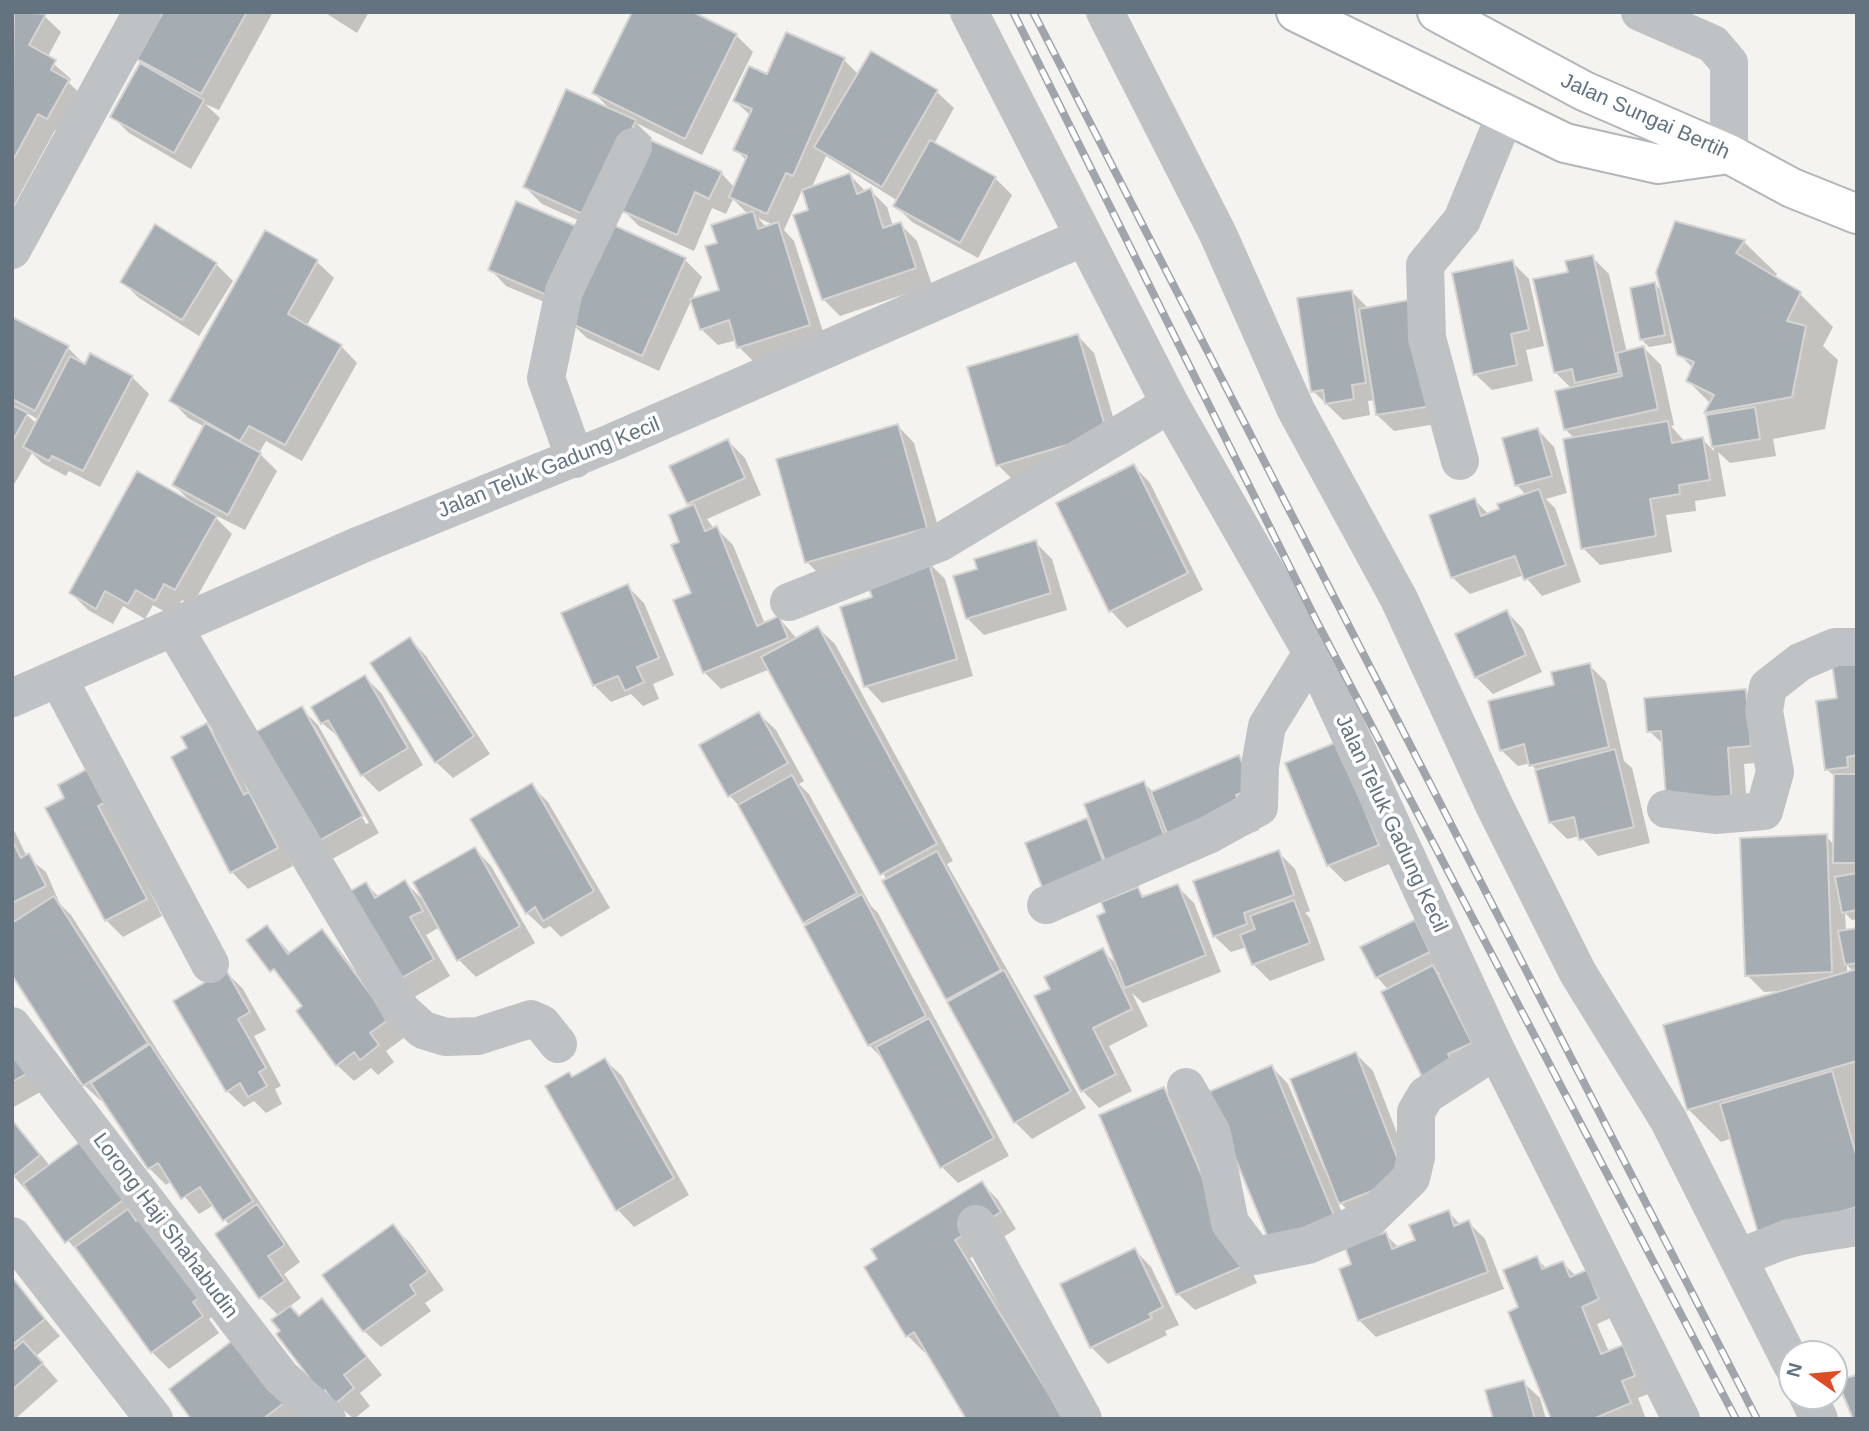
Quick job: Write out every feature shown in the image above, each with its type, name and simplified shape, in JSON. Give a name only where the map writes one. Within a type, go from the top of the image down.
[{"type":"main road","points":[[1296,12],[1565,143],[1658,164],[1729,153]]},
{"type":"main road","name":"Jalan Sungai Bertih","points":[[1437,12],[1584,91],[1729,153],[1856,220]]},
{"type":"street","points":[[12,250],[142,12]]},
{"type":"street","name":"Jalan Teluk Gadung Kecil","points":[[969,12],[1170,404],[1312,653],[1496,1050],[1682,1419]]},
{"type":"street","points":[[1105,12],[1218,233],[1296,410],[1399,599],[1494,805],[1572,961],[1668,1119],[1779,1340]]},
{"type":"street","points":[[1640,12],[1713,44],[1729,63],[1729,153]]},
{"type":"street","points":[[1460,461],[1427,338],[1425,265],[1462,220],[1506,113]]},
{"type":"street","points":[[575,458],[546,378],[564,291],[633,147]]},
{"type":"street","name":"Jalan Teluk Gadung Kecil","points":[[12,698],[360,545],[575,458],[1084,237]]},
{"type":"street","points":[[789,603],[941,542],[1170,404]]},
{"type":"street","points":[[174,628],[401,1010],[423,1030],[446,1037],[478,1036],[531,1019],[542,1024],[558,1044]]},
{"type":"street","points":[[1665,809],[1715,815],[1764,811],[1775,772],[1764,712],[1768,687],[1800,662],[1835,647],[1857,647]]},
{"type":"street","points":[[1046,905],[1208,835],[1259,807],[1260,766],[1267,726],[1312,653]]},
{"type":"street","points":[[58,678],[210,964]]},
{"type":"street","name":"Lorong Haji Shahabudin","points":[[12,1026],[281,1377],[327,1419]]},
{"type":"street","points":[[1186,1087],[1212,1133],[1230,1223],[1255,1256],[1308,1245],[1370,1219],[1411,1178],[1416,1157],[1416,1112],[1426,1095],[1496,1050]]},
{"type":"street","points":[[976,1224],[1083,1419]]},
{"type":"street","points":[[1738,1258],[1790,1238],[1857,1227]]},
{"type":"street","points":[[12,1236],[154,1419]]},
{"type":"building","points":[[14,12],[46,14],[29,45],[56,60],[51,70],[69,80],[47,119],[38,114],[12,162]]},
{"type":"building","points":[[163,12],[247,12],[201,94],[137,59]]},
{"type":"building","points":[[632,12],[693,12],[737,34],[685,139],[592,93]]},
{"type":"building","points":[[786,32],[845,58],[793,176],[786,173],[767,214],[729,197],[747,156],[733,150],[752,109],[733,101],[749,66],[767,74]]},
{"type":"building","points":[[871,51],[938,90],[882,187],[814,147]]},
{"type":"building","points":[[140,63],[204,100],[174,153],[110,117]]},
{"type":"building","points":[[566,89],[636,120],[592,218],[523,187]]},
{"type":"building","points":[[650,140],[722,172],[709,199],[695,192],[677,235],[620,210]]},
{"type":"building","points":[[930,140],[996,177],[960,243],[893,206]]},
{"type":"building","points":[[850,173],[857,194],[871,188],[883,228],[901,222],[916,268],[822,300],[793,215],[808,210],[802,190]]},
{"type":"building","points":[[516,201],[583,229],[554,298],[488,270]]},
{"type":"building","points":[[753,211],[758,229],[778,222],[810,325],[737,348],[729,320],[700,330],[690,299],[719,290],[705,246],[717,243],[711,225]]},
{"type":"building","points":[[1675,221],[1745,240],[1736,253],[1801,292],[1787,321],[1806,326],[1792,397],[1704,413],[1714,395],[1686,381],[1694,362],[1677,355],[1656,272]]},
{"type":"building","points":[[155,224],[217,263],[182,320],[120,282]]},
{"type":"building","points":[[611,224],[686,258],[642,356],[568,322]]},
{"type":"building","points":[[265,230],[318,260],[288,314],[342,345],[285,445],[249,426],[240,441],[169,401]]},
{"type":"building","points":[[1593,255],[1619,373],[1575,383],[1572,369],[1554,373],[1533,279],[1568,272],[1565,261]]},
{"type":"building","points":[[1513,260],[1529,330],[1511,334],[1517,365],[1473,375],[1452,273]]},
{"type":"building","points":[[1655,282],[1665,335],[1640,340],[1630,288]]},
{"type":"building","points":[[1352,290],[1366,383],[1352,385],[1354,399],[1325,404],[1323,390],[1311,392],[1297,298]]},
{"type":"building","points":[[1415,299],[1432,406],[1376,415],[1359,309]]},
{"type":"building","points":[[12,317],[69,346],[35,411],[12,399]]},
{"type":"building","points":[[1078,334],[1107,433],[996,466],[967,367]]},
{"type":"building","points":[[1644,346],[1658,409],[1564,430],[1555,391],[1622,376],[1617,353]]},
{"type":"building","points":[[90,353],[133,376],[83,471],[52,456],[49,461],[23,447],[70,356],[85,364]]},
{"type":"building","points":[[12,405],[28,413],[12,442]]},
{"type":"building","points":[[1755,407],[1760,439],[1712,447],[1706,415]]},
{"type":"building","points":[[1668,421],[1672,443],[1703,437],[1710,480],[1679,485],[1680,494],[1650,499],[1656,536],[1581,549],[1563,439]]},
{"type":"building","points":[[205,423],[261,453],[228,515],[172,485]]},
{"type":"building","points":[[898,424],[927,528],[805,563],[776,459]]},
{"type":"building","points":[[1538,428],[1552,476],[1515,486],[1502,438]]},
{"type":"building","points":[[728,439],[745,478],[687,504],[669,466]]},
{"type":"building","points":[[1134,464],[1188,573],[1109,612],[1056,503]]},
{"type":"building","points":[[137,471],[217,516],[175,590],[164,584],[155,601],[136,590],[128,604],[105,591],[96,609],[69,593]]},
{"type":"building","points":[[1539,489],[1566,565],[1524,580],[1515,556],[1451,578],[1429,515],[1475,498],[1481,516],[1499,509],[1497,504]]},
{"type":"building","points":[[694,504],[705,531],[717,526],[757,626],[779,616],[788,638],[703,673],[673,600],[691,593],[671,545],[679,542],[669,515]]},
{"type":"building","points":[[1036,540],[1051,593],[966,619],[953,576],[977,569],[974,559]]},
{"type":"building","points":[[928,560],[957,659],[864,687],[840,607],[872,597],[866,579]]},
{"type":"building","points":[[628,584],[659,658],[637,667],[644,682],[625,691],[618,676],[593,686],[561,613]]},
{"type":"building","points":[[1507,610],[1526,655],[1475,678],[1455,634]]},
{"type":"building","points":[[818,626],[937,844],[880,875],[761,657]]},
{"type":"building","points":[[410,637],[474,736],[435,763],[370,663]]},
{"type":"building","points":[[1857,653],[1857,755],[1847,757],[1848,767],[1825,770],[1816,701],[1837,698],[1831,657]]},
{"type":"building","points":[[1590,663],[1609,747],[1529,766],[1524,744],[1500,751],[1488,701],[1554,685],[1551,672]]},
{"type":"building","points":[[365,675],[408,748],[361,776],[328,720],[321,724],[311,707]]},
{"type":"building","points":[[1746,689],[1751,746],[1728,748],[1732,807],[1667,812],[1661,731],[1647,732],[1644,698]]},
{"type":"building","points":[[302,706],[363,816],[299,852],[238,742]]},
{"type":"building","points":[[759,712],[788,763],[728,797],[699,745]]},
{"type":"building","points":[[207,723],[244,795],[249,792],[278,848],[230,873],[171,757],[187,748],[181,737]]},
{"type":"building","points":[[1337,742],[1379,845],[1327,866],[1285,763]]},
{"type":"building","points":[[1615,749],[1634,827],[1579,840],[1574,817],[1549,823],[1535,770]]},
{"type":"building","points":[[1239,755],[1252,789],[1236,795],[1243,813],[1171,843],[1151,792]]},
{"type":"building","points":[[89,768],[108,801],[98,806],[147,899],[105,921],[45,808],[64,798],[58,785]]},
{"type":"building","points":[[1834,774],[1857,774],[1857,863],[1833,863]]},
{"type":"building","points":[[792,775],[857,893],[803,923],[738,805]]},
{"type":"building","points":[[1144,781],[1168,846],[1108,869],[1084,804]]},
{"type":"building","points":[[532,783],[594,891],[543,921],[535,907],[526,914],[470,819]]},
{"type":"building","points":[[1087,818],[1109,876],[1047,900],[1025,843]]},
{"type":"building","points":[[1827,834],[1832,972],[1745,976],[1740,838]]},
{"type":"building","points":[[12,840],[21,858],[29,853],[46,886],[12,903]]},
{"type":"building","points":[[475,847],[520,926],[457,961],[413,882]]},
{"type":"building","points":[[1279,850],[1294,895],[1244,913],[1247,924],[1213,937],[1193,881]]},
{"type":"building","points":[[937,851],[1001,970],[946,1000],[882,881]]},
{"type":"building","points":[[1857,873],[1857,910],[1842,913],[1835,877]]},
{"type":"building","points":[[405,880],[423,911],[410,917],[434,959],[388,986],[337,899],[366,882],[375,898]]},
{"type":"building","points":[[1178,884],[1206,955],[1125,988],[1097,916],[1105,912],[1101,902],[1138,887],[1142,897]]},
{"type":"building","points":[[862,894],[926,1016],[868,1046],[804,926]]},
{"type":"building","points":[[54,896],[148,1043],[83,1086],[12,975],[12,923]]},
{"type":"building","points":[[1294,900],[1310,943],[1252,965],[1240,935],[1255,929],[1250,916]]},
{"type":"building","points":[[1415,920],[1430,952],[1376,978],[1360,947]]},
{"type":"building","points":[[267,925],[288,954],[322,929],[389,1019],[370,1033],[379,1045],[360,1060],[354,1052],[336,1066],[296,1011],[302,1006],[274,969],[270,972],[246,940]]},
{"type":"building","points":[[1857,928],[1857,963],[1845,965],[1838,931]]},
{"type":"building","points":[[1103,948],[1132,1009],[1093,1028],[1116,1074],[1081,1092],[1034,996],[1050,989],[1044,977]]},
{"type":"building","points":[[1433,965],[1472,1043],[1448,1054],[1456,1070],[1426,1085],[1381,992]]},
{"type":"building","points":[[1857,969],[1857,1061],[1687,1110],[1663,1025]]},
{"type":"building","points":[[226,970],[250,1012],[238,1019],[266,1068],[259,1072],[267,1086],[248,1097],[240,1083],[226,1092],[173,1001]]},
{"type":"building","points":[[1004,970],[1071,1091],[1014,1123],[947,1002]]},
{"type":"building","points":[[929,1018],[994,1138],[940,1168],[876,1047]]},
{"type":"building","points":[[150,1044],[253,1201],[223,1221],[200,1187],[181,1199],[158,1163],[148,1169],[91,1083]]},
{"type":"building","points":[[12,1049],[26,1074],[12,1082]]},
{"type":"building","points":[[1356,1052],[1405,1178],[1339,1204],[1290,1079]]},
{"type":"building","points":[[605,1058],[674,1178],[616,1211],[545,1086],[569,1072],[572,1077]]},
{"type":"building","points":[[1272,1065],[1335,1218],[1271,1245],[1208,1092]]},
{"type":"building","points":[[1832,1071],[1857,1158],[1857,1207],[1759,1236],[1720,1104]]},
{"type":"building","points":[[1164,1087],[1241,1267],[1176,1295],[1099,1115]]},
{"type":"building","points":[[12,1120],[40,1155],[13,1177],[12,1176]]},
{"type":"building","points":[[84,1139],[127,1197],[65,1243],[23,1184]]},
{"type":"building","points":[[982,1181],[1001,1212],[955,1240],[1064,1419],[966,1419],[914,1332],[906,1337],[864,1267],[877,1259],[871,1249]]},
{"type":"building","points":[[257,1204],[285,1245],[268,1256],[285,1281],[259,1299],[215,1234]]},
{"type":"building","points":[[128,1209],[136,1221],[152,1210],[209,1291],[193,1302],[203,1316],[151,1353],[75,1247]]},
{"type":"building","points":[[1449,1210],[1454,1226],[1469,1220],[1488,1272],[1358,1321],[1339,1269],[1351,1264],[1345,1247],[1386,1232],[1392,1249],[1415,1240],[1409,1225]]},
{"type":"building","points":[[393,1224],[428,1272],[410,1285],[416,1294],[363,1332],[322,1275]]},
{"type":"building","points":[[1135,1248],[1163,1307],[1149,1314],[1152,1318],[1090,1348],[1060,1284]]},
{"type":"building","points":[[1537,1256],[1542,1269],[1563,1261],[1570,1277],[1587,1270],[1599,1299],[1582,1307],[1601,1354],[1623,1345],[1635,1376],[1622,1381],[1631,1403],[1593,1419],[1551,1419],[1508,1312],[1518,1307],[1503,1270]]},
{"type":"building","points":[[12,1277],[45,1319],[12,1345]]},
{"type":"building","points":[[322,1298],[367,1357],[344,1375],[354,1388],[335,1404],[325,1390],[321,1393],[276,1334],[280,1331],[271,1320],[290,1306],[299,1316]]},
{"type":"building","points":[[241,1334],[289,1399],[263,1419],[191,1419],[169,1389]]},
{"type":"building","points":[[23,1341],[43,1363],[12,1390],[12,1351]]},
{"type":"building","points":[[1857,1375],[1857,1419],[1853,1419],[1848,1407],[1848,1377]]},
{"type":"building","points":[[1524,1380],[1535,1419],[1493,1419],[1485,1390]]},
{"type":"railway","points":[[1013,12],[1317,622],[1736,1419]]},
{"type":"railway","points":[[1033,12],[1757,1419]]}]
